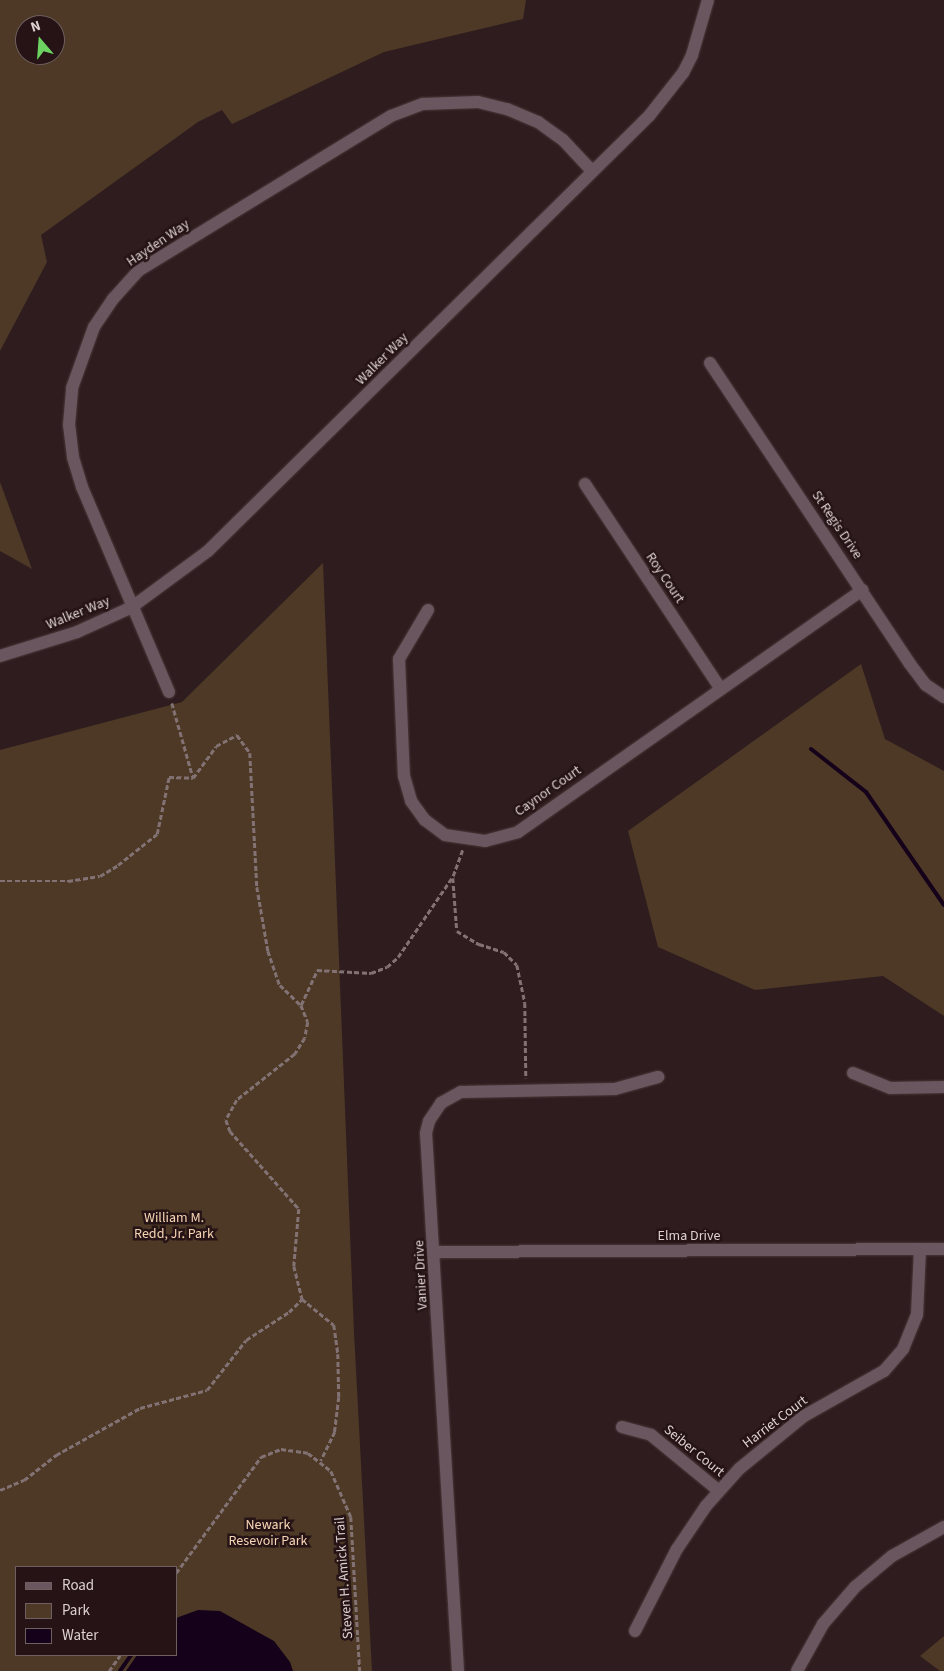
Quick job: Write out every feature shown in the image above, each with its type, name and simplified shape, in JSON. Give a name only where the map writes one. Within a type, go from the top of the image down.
[{"type":"street","name":"Walker Way","points":[[0,656],[77,632],[132,607],[182,573],[247,515],[649,116],[683,73],[699,39],[708,0]]},
{"type":"street","name":"Hayden Way","points":[[169,692],[82,487],[69,425],[72,388],[94,327],[138,271],[391,116],[423,104],[478,102],[507,109],[538,122],[563,140],[592,171]]},
{"type":"street","name":"St Regis Drive","points":[[710,363],[926,685],[944,697]]},
{"type":"street","name":"Roy Court","points":[[584,484],[720,688]]},
{"type":"street","name":"Caynor Court","points":[[428,610],[399,659],[404,776],[411,801],[425,820],[445,835],[466,840],[501,839],[518,832],[720,688],[862,590]]},
{"type":"street","points":[[853,1073],[890,1088],[944,1087]]},
{"type":"street","name":"Vanier Drive","points":[[458,1671],[435,1252],[426,1133],[433,1111],[441,1102],[461,1092],[615,1090],[658,1076]]},
{"type":"street","name":"Harriet Court","points":[[635,1631],[664,1570],[719,1491],[780,1434],[818,1408],[869,1381],[894,1361],[907,1341],[917,1315],[920,1249]]},
{"type":"street","name":"Elma Drive","points":[[435,1252],[944,1249]]},
{"type":"street","name":"Seiber Court","points":[[622,1427],[642,1431],[660,1441],[719,1491]]},
{"type":"street","points":[[797,1671],[823,1624],[855,1587],[892,1556],[944,1527]]},
{"type":"path","points":[[169,692],[193,778]]},
{"type":"path","points":[[178,1570],[261,1457],[270,1451],[292,1450],[321,1461],[335,1432],[339,1398],[334,1325],[322,1313],[302,1299],[294,1266],[299,1210],[230,1131],[226,1120],[237,1100],[295,1054],[304,1038],[308,1022],[301,1005],[280,985],[268,951],[257,887],[250,753],[237,735],[216,746],[193,778]]},
{"type":"path","points":[[0,881],[48,883],[100,876],[157,834],[169,777],[193,778]]},
{"type":"path","points":[[301,1005],[317,970],[370,973],[387,967],[398,957],[453,876],[466,840]]},
{"type":"path","points":[[453,876],[457,931],[479,944],[504,952],[517,965],[525,1003],[526,1090]]},
{"type":"path","points":[[0,1490],[24,1480],[56,1455],[140,1408],[207,1390],[246,1340],[288,1312],[302,1299]]},
{"type":"path","name":"Steven H. Amick Trail","points":[[321,1461],[331,1471],[341,1489],[351,1517],[360,1671]]},
{"type":"path","points":[[108,1671],[119,1656]]},
{"type":"green space","points":[[0,0],[526,0],[523,19],[384,52],[232,124],[222,110],[198,122],[41,235],[47,262],[0,351]]},
{"type":"green space","points":[[0,482],[32,569],[0,551]]},
{"type":"green space","name":"William M. Redd, Jr. Park","points":[[323,563],[354,1332],[372,1671],[0,1671],[0,750],[182,702]]},
{"type":"green space","points":[[861,664],[885,739],[944,771],[944,1016],[883,976],[755,990],[658,947],[628,831]]},
{"type":"green space","points":[[944,1636],[944,1671],[940,1671],[920,1656]]},
{"type":"water","points":[[198,1610],[220,1611],[274,1641],[290,1662],[293,1671],[126,1671],[136,1656],[178,1656],[178,1617]]},
{"type":"waterway","points":[[811,749],[866,792],[944,905]]},
{"type":"waterway","points":[[120,1671],[130,1656]]},
{"type":"park label","name":"Newark Resevoir Park","points":[[268,1534]]}]
